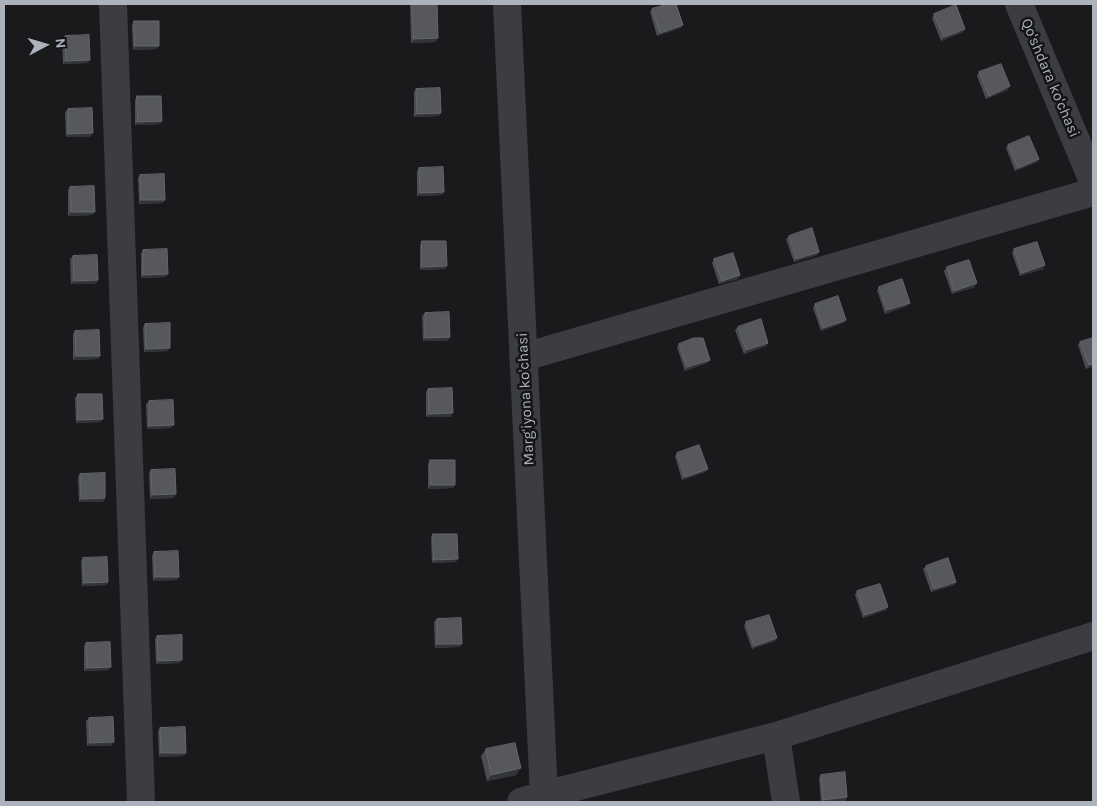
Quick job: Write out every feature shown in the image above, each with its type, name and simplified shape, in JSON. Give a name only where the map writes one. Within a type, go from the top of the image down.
[{"type":"street","points":[[113,4],[141,802]]},
{"type":"street","name":"Marg'iyona ko'chasi","points":[[507,4],[524,357],[532,799]]},
{"type":"street","name":"Qo'shdara ko'chasi","points":[[1019,4],[1093,181]]},
{"type":"street","points":[[524,357],[1093,192]]},
{"type":"street","points":[[532,799],[776,736],[1093,636]]},
{"type":"street","points":[[776,736],[786,802]]},
{"type":"building","points":[[412,4],[437,4],[438,38],[414,39]]},
{"type":"building","points":[[668,4],[676,4],[683,25],[660,33],[652,9]]},
{"type":"building","points":[[956,5],[965,29],[944,37],[934,14]]},
{"type":"building","points":[[134,21],[159,21],[159,46],[135,46]]},
{"type":"building","points":[[89,35],[90,60],[66,61],[65,36]]},
{"type":"building","points":[[1001,64],[1010,86],[989,96],[979,72]]},
{"type":"building","points":[[440,88],[441,113],[417,114],[416,89]]},
{"type":"building","points":[[137,96],[161,96],[162,121],[138,122]]},
{"type":"building","points":[[92,108],[93,133],[68,134],[68,109]]},
{"type":"building","points":[[1029,136],[1039,159],[1018,168],[1008,145]]},
{"type":"building","points":[[443,167],[444,192],[420,193],[419,168]]},
{"type":"building","points":[[164,174],[165,200],[141,200],[140,175]]},
{"type":"building","points":[[94,186],[95,212],[71,212],[70,187]]},
{"type":"building","points":[[812,228],[819,252],[796,259],[789,236]]},
{"type":"building","points":[[422,241],[446,241],[447,266],[422,267]]},
{"type":"building","points":[[1037,242],[1045,265],[1022,273],[1014,249]]},
{"type":"building","points":[[167,249],[168,274],[143,275],[143,250]]},
{"type":"building","points":[[733,253],[740,275],[722,281],[714,259]]},
{"type":"building","points":[[97,255],[98,280],[74,281],[73,256]]},
{"type":"building","points":[[969,260],[977,283],[954,291],[947,267]]},
{"type":"building","points":[[902,279],[910,303],[887,310],[879,287]]},
{"type":"building","points":[[838,296],[846,320],[823,328],[815,304]]},
{"type":"building","points":[[449,312],[450,337],[425,338],[425,313]]},
{"type":"building","points":[[761,319],[768,343],[746,350],[738,327]]},
{"type":"building","points":[[170,323],[170,348],[146,349],[145,324]]},
{"type":"building","points":[[99,330],[100,356],[76,356],[75,331]]},
{"type":"building","points":[[694,338],[703,338],[710,360],[687,367],[679,344]]},
{"type":"building","points":[[1093,338],[1093,364],[1089,365],[1080,342]]},
{"type":"building","points":[[452,388],[453,413],[429,414],[428,389]]},
{"type":"building","points":[[78,394],[102,394],[103,419],[78,420]]},
{"type":"building","points":[[173,400],[174,425],[149,426],[149,401]]},
{"type":"building","points":[[699,445],[708,469],[685,477],[677,453]]},
{"type":"building","points":[[430,460],[455,460],[455,485],[431,485]]},
{"type":"building","points":[[175,469],[176,494],[152,495],[151,470]]},
{"type":"building","points":[[105,473],[105,498],[81,499],[80,474]]},
{"type":"building","points":[[433,534],[457,534],[458,559],[434,560]]},
{"type":"building","points":[[178,551],[179,577],[155,577],[154,552]]},
{"type":"building","points":[[107,557],[108,582],[84,583],[83,558]]},
{"type":"building","points":[[948,558],[956,582],[934,589],[926,566]]},
{"type":"building","points":[[880,584],[888,607],[865,615],[857,591]]},
{"type":"building","points":[[769,615],[777,638],[754,646],[746,622]]},
{"type":"building","points":[[461,618],[462,644],[437,644],[437,619]]},
{"type":"building","points":[[182,635],[182,660],[158,661],[157,636]]},
{"type":"building","points":[[110,642],[111,667],[87,668],[86,643]]},
{"type":"building","points":[[113,717],[114,742],[90,743],[89,718]]},
{"type":"building","points":[[185,727],[186,753],[161,753],[160,728]]},
{"type":"building","points":[[515,743],[521,768],[491,775],[486,749]]},
{"type":"building","points":[[845,772],[847,797],[823,800],[821,775]]}]
